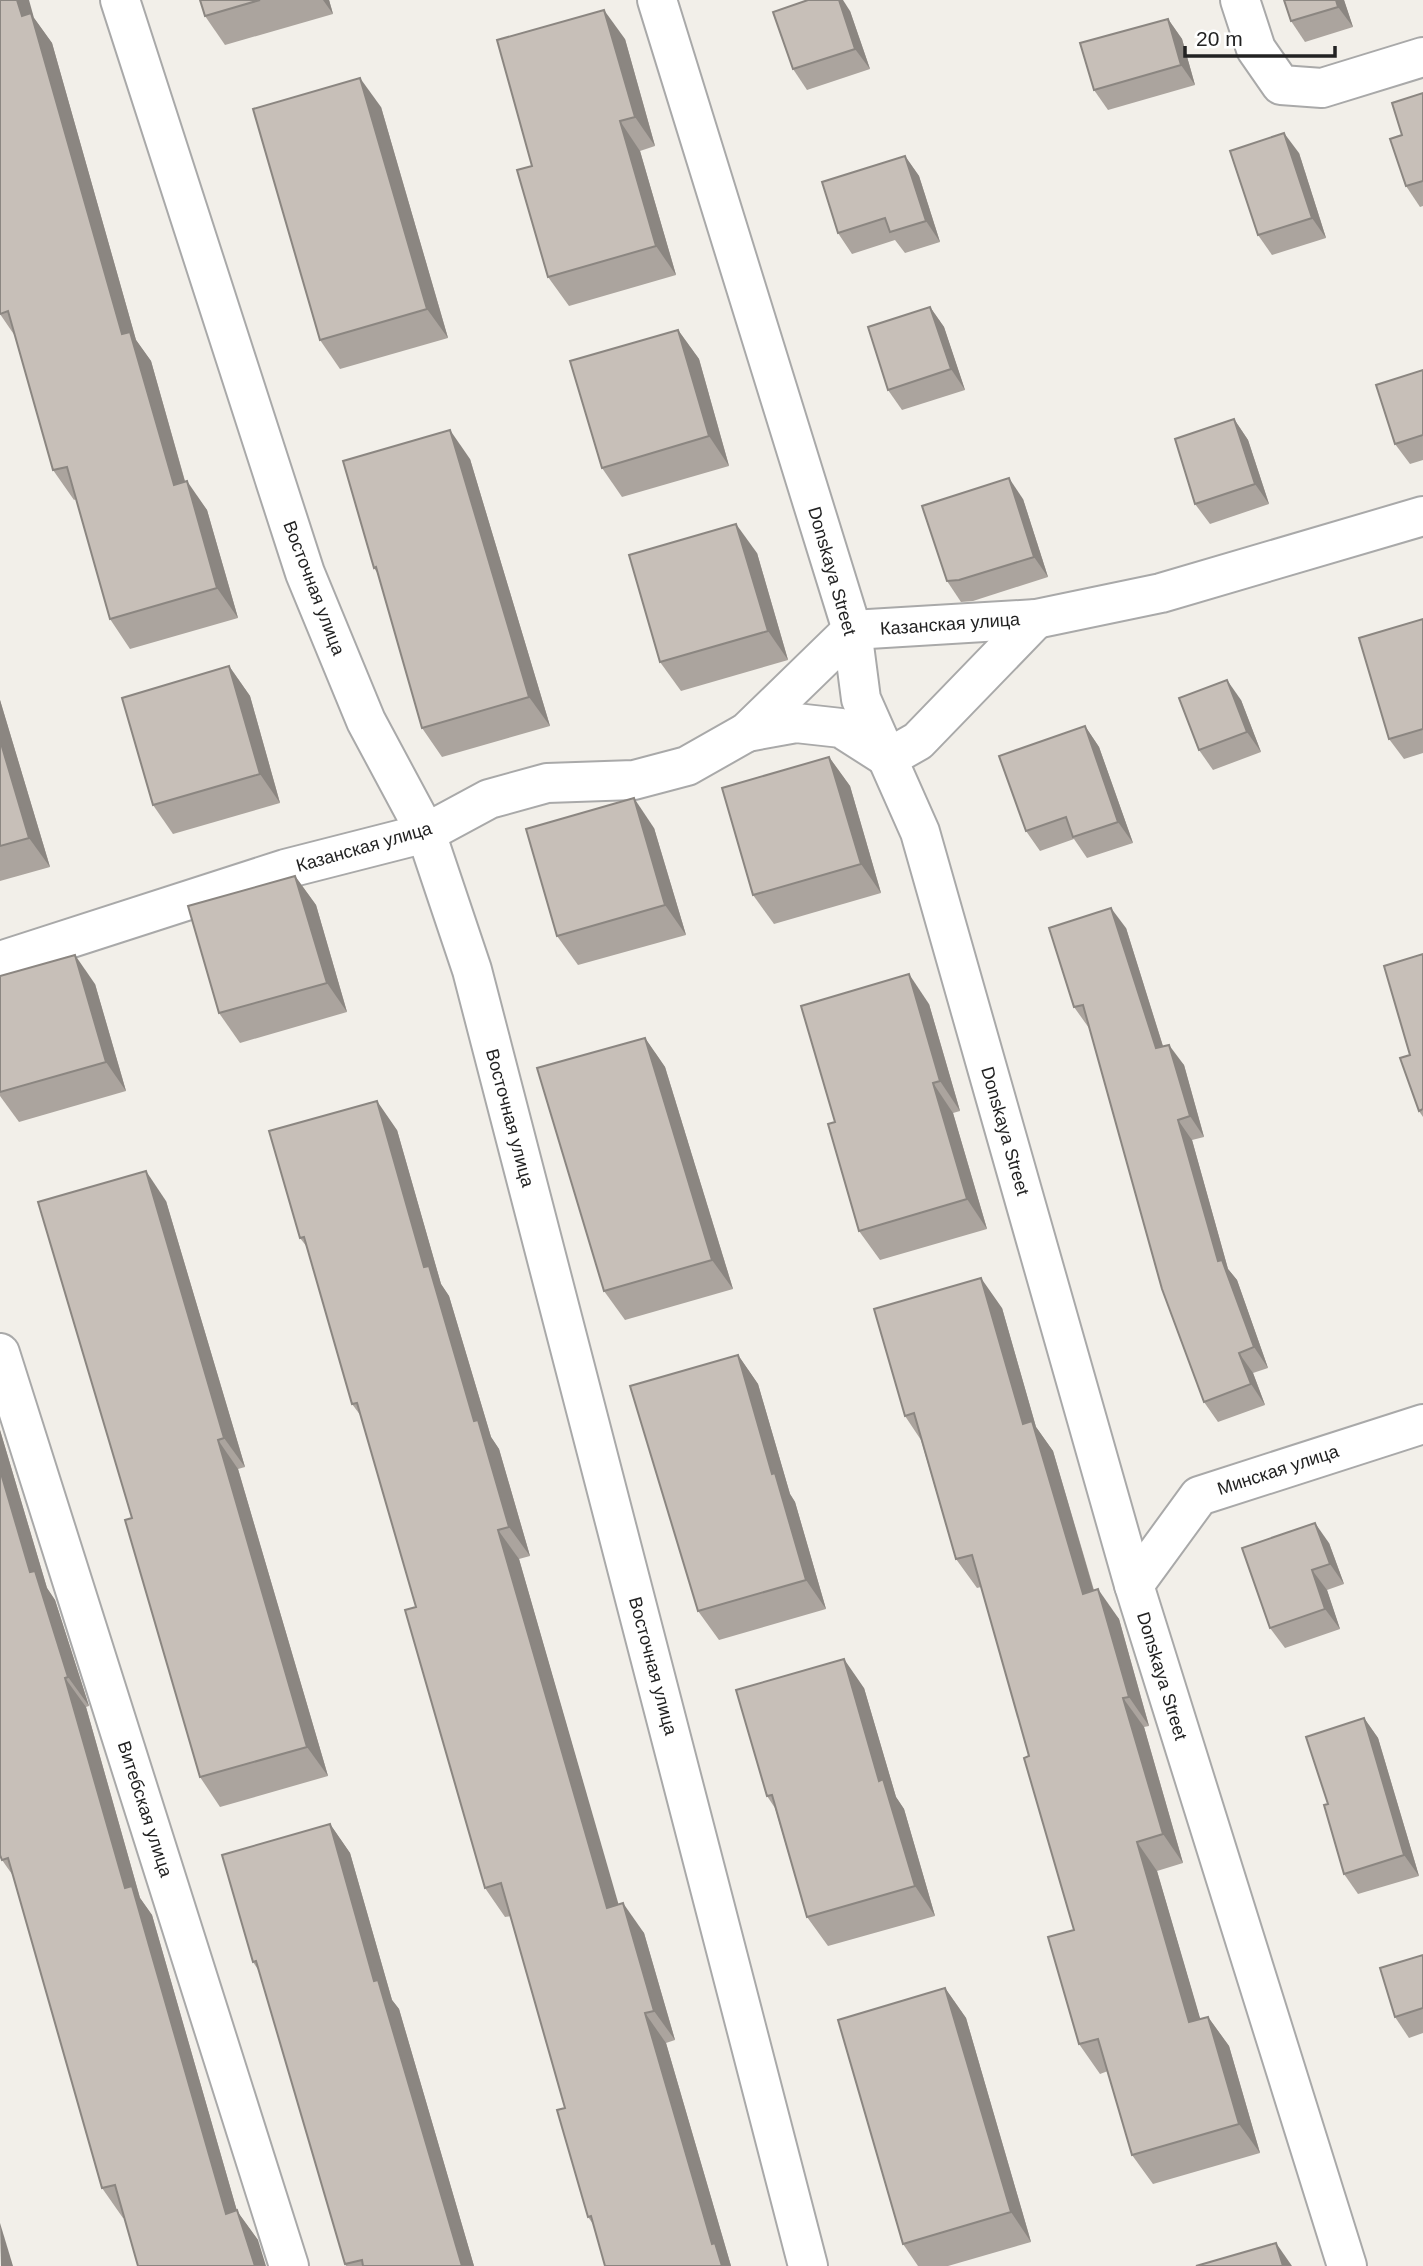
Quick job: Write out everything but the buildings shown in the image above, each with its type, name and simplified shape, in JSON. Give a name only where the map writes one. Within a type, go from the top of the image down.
[{"type":"street","name":"Восточная улица","points":[[120,0],[305,573],[366,721],[426,833],[472,970],[808,2266]]},
{"type":"street","name":"Donskaya Street","points":[[657,0],[852,630],[861,699],[920,832],[1134,1585],[1347,2266]]},
{"type":"street","points":[[1240,0],[1256,49],[1281,85],[1322,88],[1423,57]]},
{"type":"street","name":"Казанская улица","points":[[0,961],[285,869],[426,833],[489,799],[547,783],[634,780],[687,766],[747,732],[852,630],[1036,619],[1161,593],[1423,516]]},
{"type":"street","points":[[747,732],[796,723],[841,728],[888,758],[918,741],[1036,619]]},
{"type":"street","name":"Витебская улица","points":[[0,1353],[289,2266]]},
{"type":"street","name":"Минская улица","points":[[1134,1585],[1199,1496],[1423,1424]]}]
